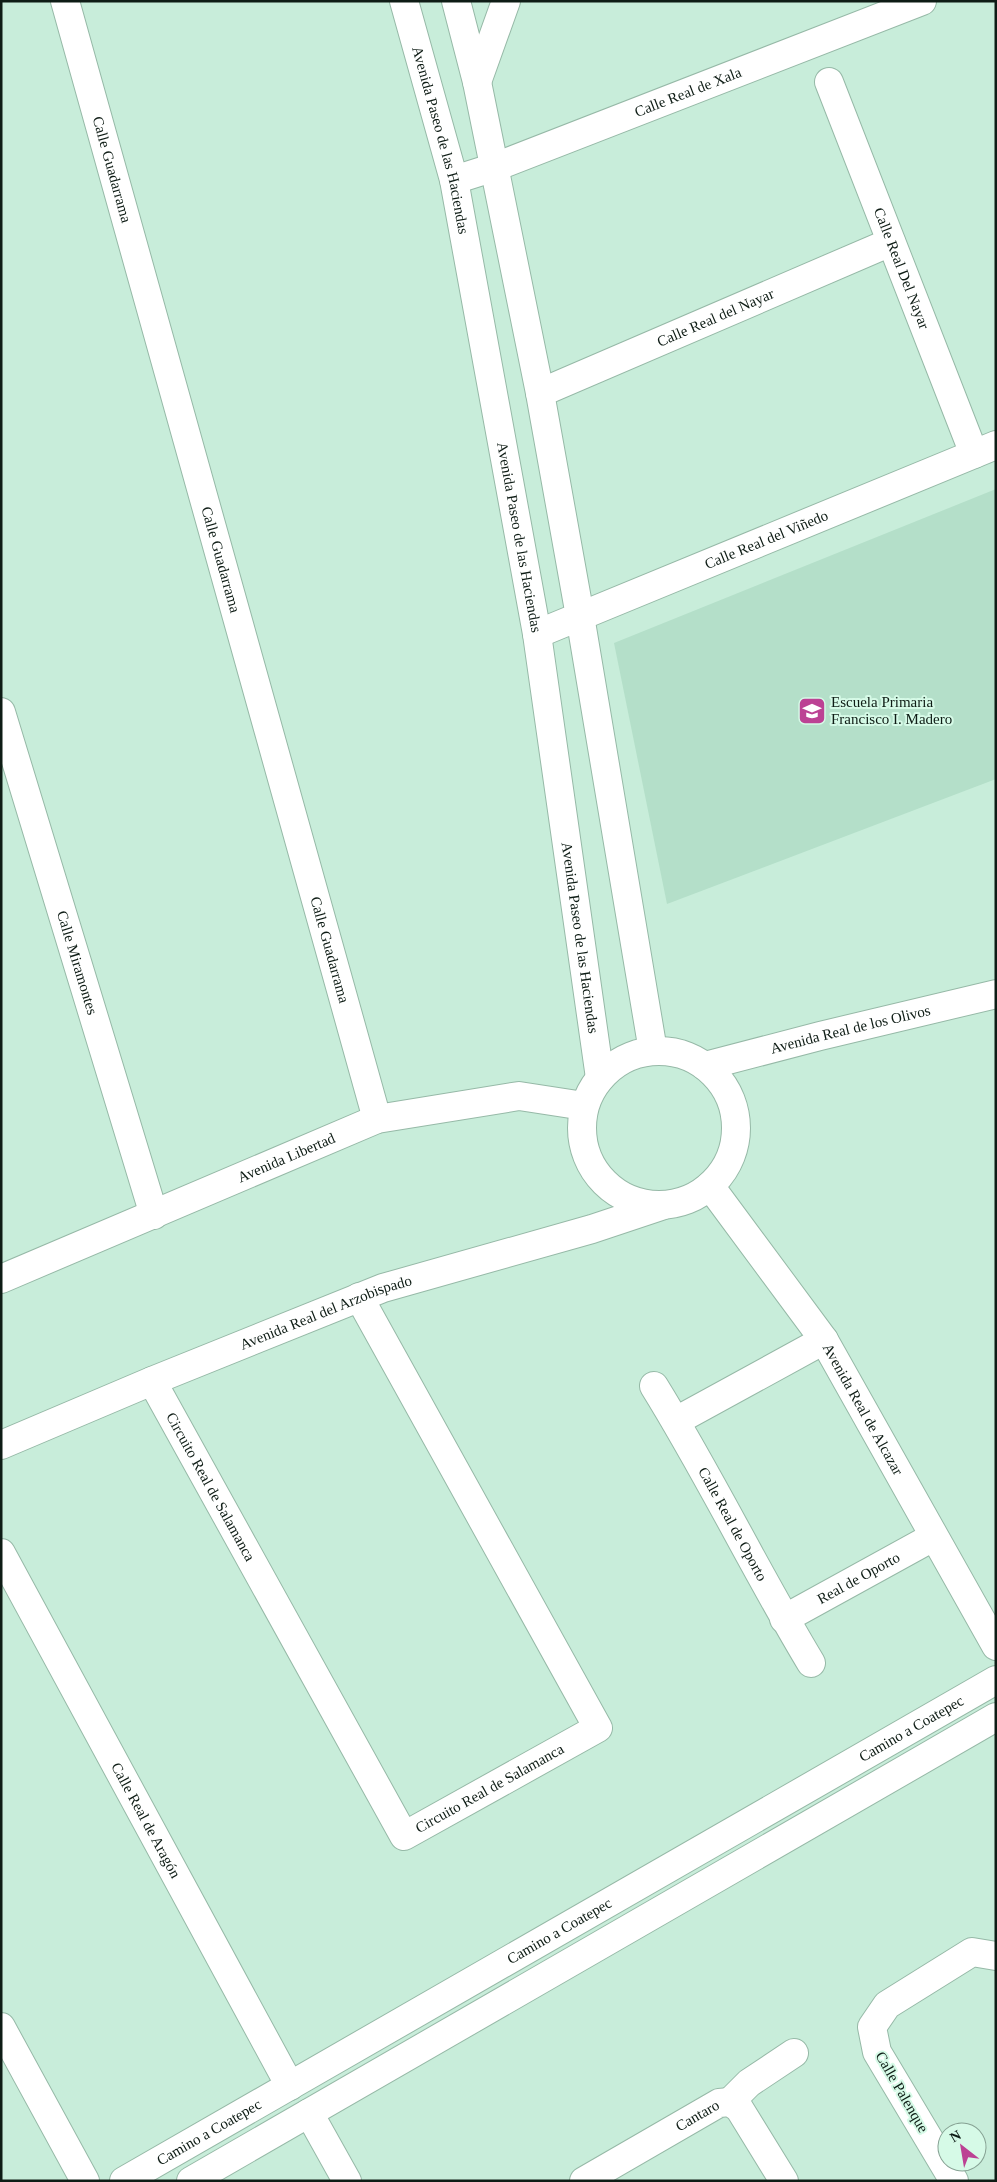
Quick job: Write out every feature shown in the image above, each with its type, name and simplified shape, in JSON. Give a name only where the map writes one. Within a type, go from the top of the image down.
[{"type":"street","name":"Calle Guadarrama","points":[[65,1],[377,1119]]},
{"type":"street","name":"Avenida Paseo de las Haciendas","points":[[404,1],[454,180],[537,634],[600,1078]]},
{"type":"street","points":[[456,1],[477,82],[540,393],[580,616],[653,1051]]},
{"type":"street","points":[[477,82],[506,1]]},
{"type":"street","name":"Calle Real de Xala","points":[[454,180],[495,167],[922,1]]},
{"type":"street","name":"Calle Real Del Nayar","points":[[829,82],[891,242],[985,450]]},
{"type":"street","name":"Calle Real del Nayar","points":[[540,393],[891,242]]},
{"type":"street","name":"Calle Real del Viñedo","points":[[537,634],[985,450]]},
{"type":"street","name":"Calle Miramontes","points":[[1,712],[154,1215]]},
{"type":"street","name":"Avenida Real de los Olivos","points":[[705,1066],[820,1036],[996,994]]},
{"type":"street","points":[[653,1051],[672,1052],[689,1057],[705,1066],[723,1084],[733,1107],[736,1132],[731,1157],[718,1179],[701,1193],[682,1202],[661,1206],[636,1202],[615,1192],[597,1176],[586,1154],[581,1130],[584,1106],[600,1078],[615,1064],[634,1055],[653,1051]]},
{"type":"street","name":"Avenida Libertad","points":[[1,1279],[377,1119],[519,1096],[584,1106]]},
{"type":"street","name":"Avenida Real de Alcazar","points":[[710,1186],[824,1340],[933,1537],[996,1646]]},
{"type":"street","name":"Avenida Real del Arzobispado","points":[[1,1445],[152,1380],[383,1288],[592,1229],[661,1206]]},
{"type":"street","name":"Circuito Real de Salamanca","points":[[152,1380],[404,1836],[598,1728],[359,1297]]},
{"type":"street","points":[[676,1421],[824,1340]]},
{"type":"street","name":"Calle Real de Oporto","points":[[654,1386],[676,1421],[784,1619],[811,1663]]},
{"type":"street","name":"Real de Oporto","points":[[784,1619],[933,1537]]},
{"type":"street","name":"Calle Real de Aragón","points":[[1,1553],[290,2086]]},
{"type":"street","name":"Camino a Coatepec","points":[[124,2181],[996,1680]]},
{"type":"street","points":[[190,2181],[996,1717]]},
{"type":"street","name":"Calle Palenque","points":[[954,2181],[877,2052],[872,2027],[887,2005],[972,1952],[996,1956]]},
{"type":"street","points":[[1,2027],[85,2181]]},
{"type":"street","points":[[730,2102],[749,2082],[794,2053]]},
{"type":"street","name":"Cantaro","points":[[584,2181],[719,2103],[730,2102],[739,2108],[784,2181]]},
{"type":"street","points":[[309,2113],[348,2181]]},
{"type":"shaded area","name":"Escuela Primaria Francisco I. Madero","points":[[996,489],[996,779],[667,904],[614,643]]},
{"type":"place","name":"Escuela Primaria Francisco I. Madero","points":[[812,711]]}]
